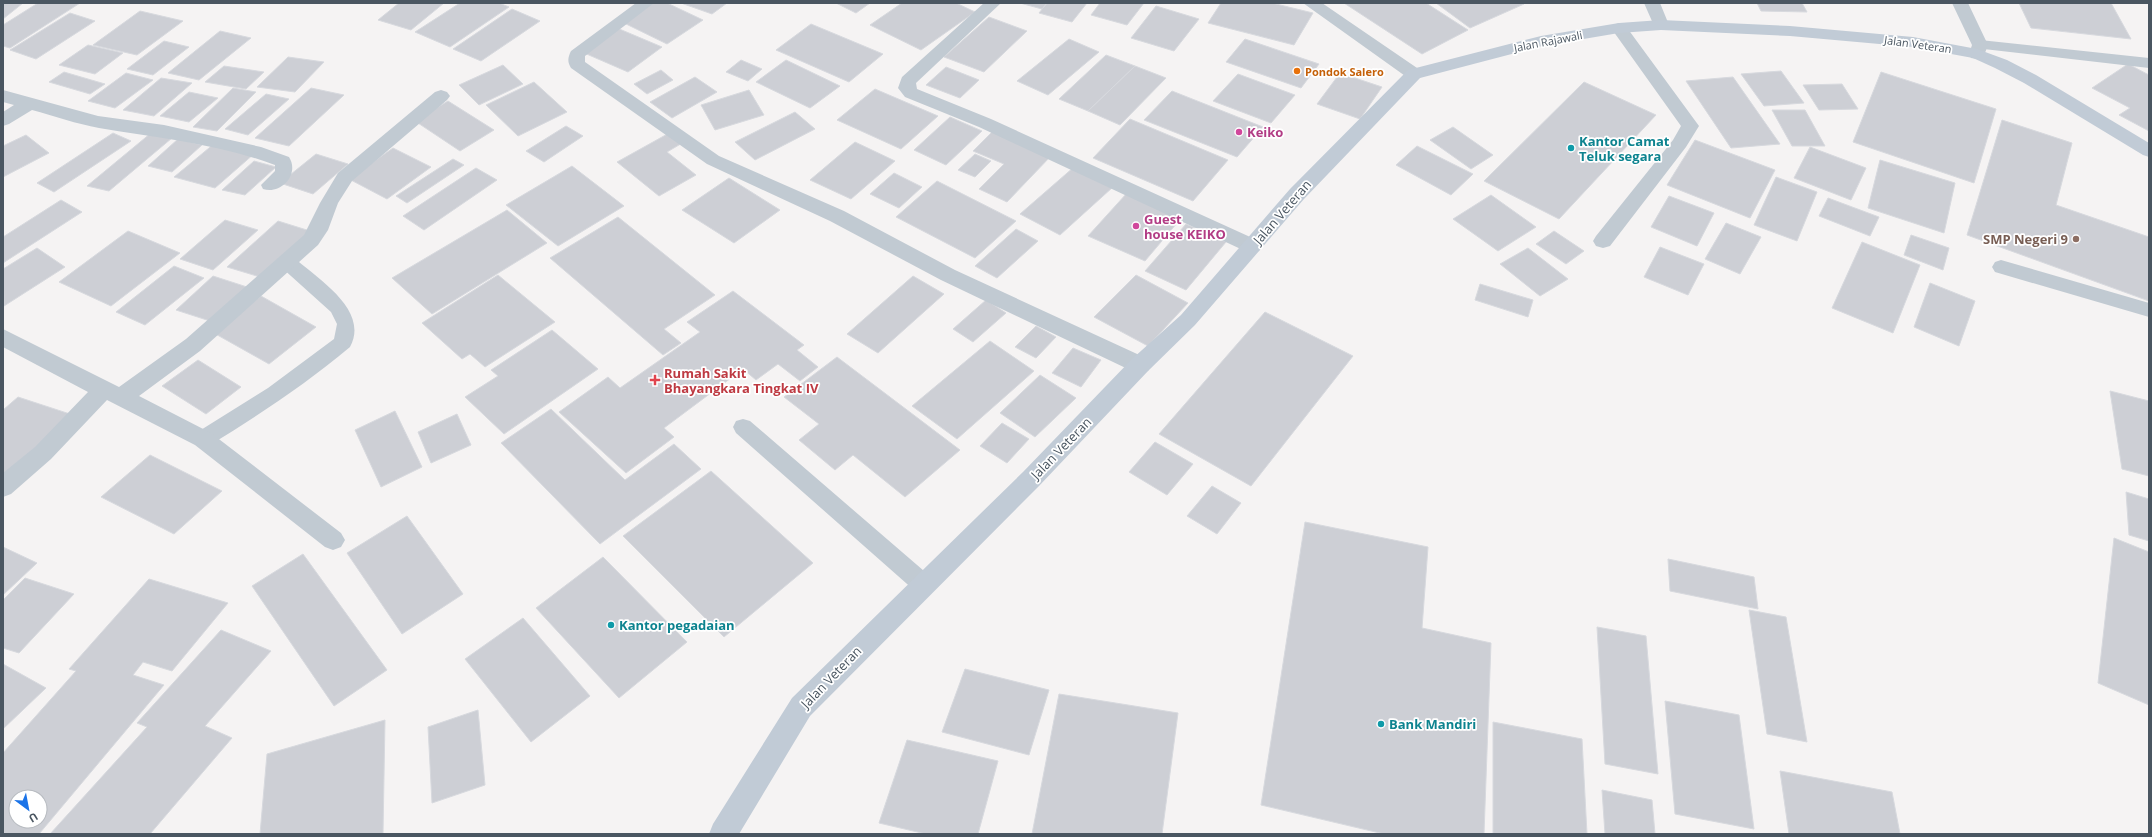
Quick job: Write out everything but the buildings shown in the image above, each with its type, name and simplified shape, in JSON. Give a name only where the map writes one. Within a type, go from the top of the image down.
[{"type":"street","points":[[646,3],[583,49],[578,55],[577,64],[713,160],[837,216],[948,275],[1140,365]]},
{"type":"street","points":[[993,3],[908,81],[907,88],[911,93],[985,123],[1252,246]]},
{"type":"street","points":[[1311,3],[1414,74]]},
{"type":"street","points":[[1652,3],[1661,25]]},
{"type":"street","points":[[1960,3],[1978,50]]},
{"type":"street","name":"Jalan Veteran","points":[[1661,25],[1790,31],[1906,41],[1944,47],[1978,50],[2030,79],[2149,151]]},
{"type":"street","name":"Jalan Rajawali","points":[[1414,74],[1541,41],[1620,28],[1661,25]]},
{"type":"street","points":[[1603,240],[1680,143],[1690,126],[1620,28]]},
{"type":"street","name":"Jalan Veteran","points":[[723,834],[801,707],[923,584],[1031,479],[1140,365],[1188,320],[1297,194],[1414,74]]},
{"type":"street","points":[[3,96],[98,122],[164,131],[261,153],[283,161],[285,166],[284,173],[270,185]]},
{"type":"street","points":[[3,487],[113,394],[193,345],[286,262],[315,234],[329,203],[345,177],[441,96]]},
{"type":"street","points":[[3,120],[28,104]]},
{"type":"street","points":[[3,336],[113,394],[203,439],[333,540]]},
{"type":"lane","points":[[1978,50],[2149,63]]},
{"type":"lane","points":[[203,439],[257,406],[301,376],[343,342],[346,324],[339,308],[286,262]]},
{"type":"lane","points":[[2000,267],[2149,310]]},
{"type":"lane","points":[[743,427],[923,584]]},
{"type":"place","name":"Pondok Salero","points":[[1297,71]]},
{"type":"place","name":"Keiko","points":[[1239,132]]},
{"type":"place","name":"Kantor Camat Teluk segara","points":[[1571,148]]},
{"type":"place","name":"Guest house KEIKO","points":[[1136,226]]},
{"type":"place","name":"SMP Negeri 9","points":[[2076,239]]},
{"type":"place","name":"Rumah Sakit Bhayangkara Tingkat IV","points":[[655,380]]},
{"type":"place","name":"Kantor pegadaian","points":[[611,625]]},
{"type":"place","name":"Bank Mandiri","points":[[1381,724]]}]
